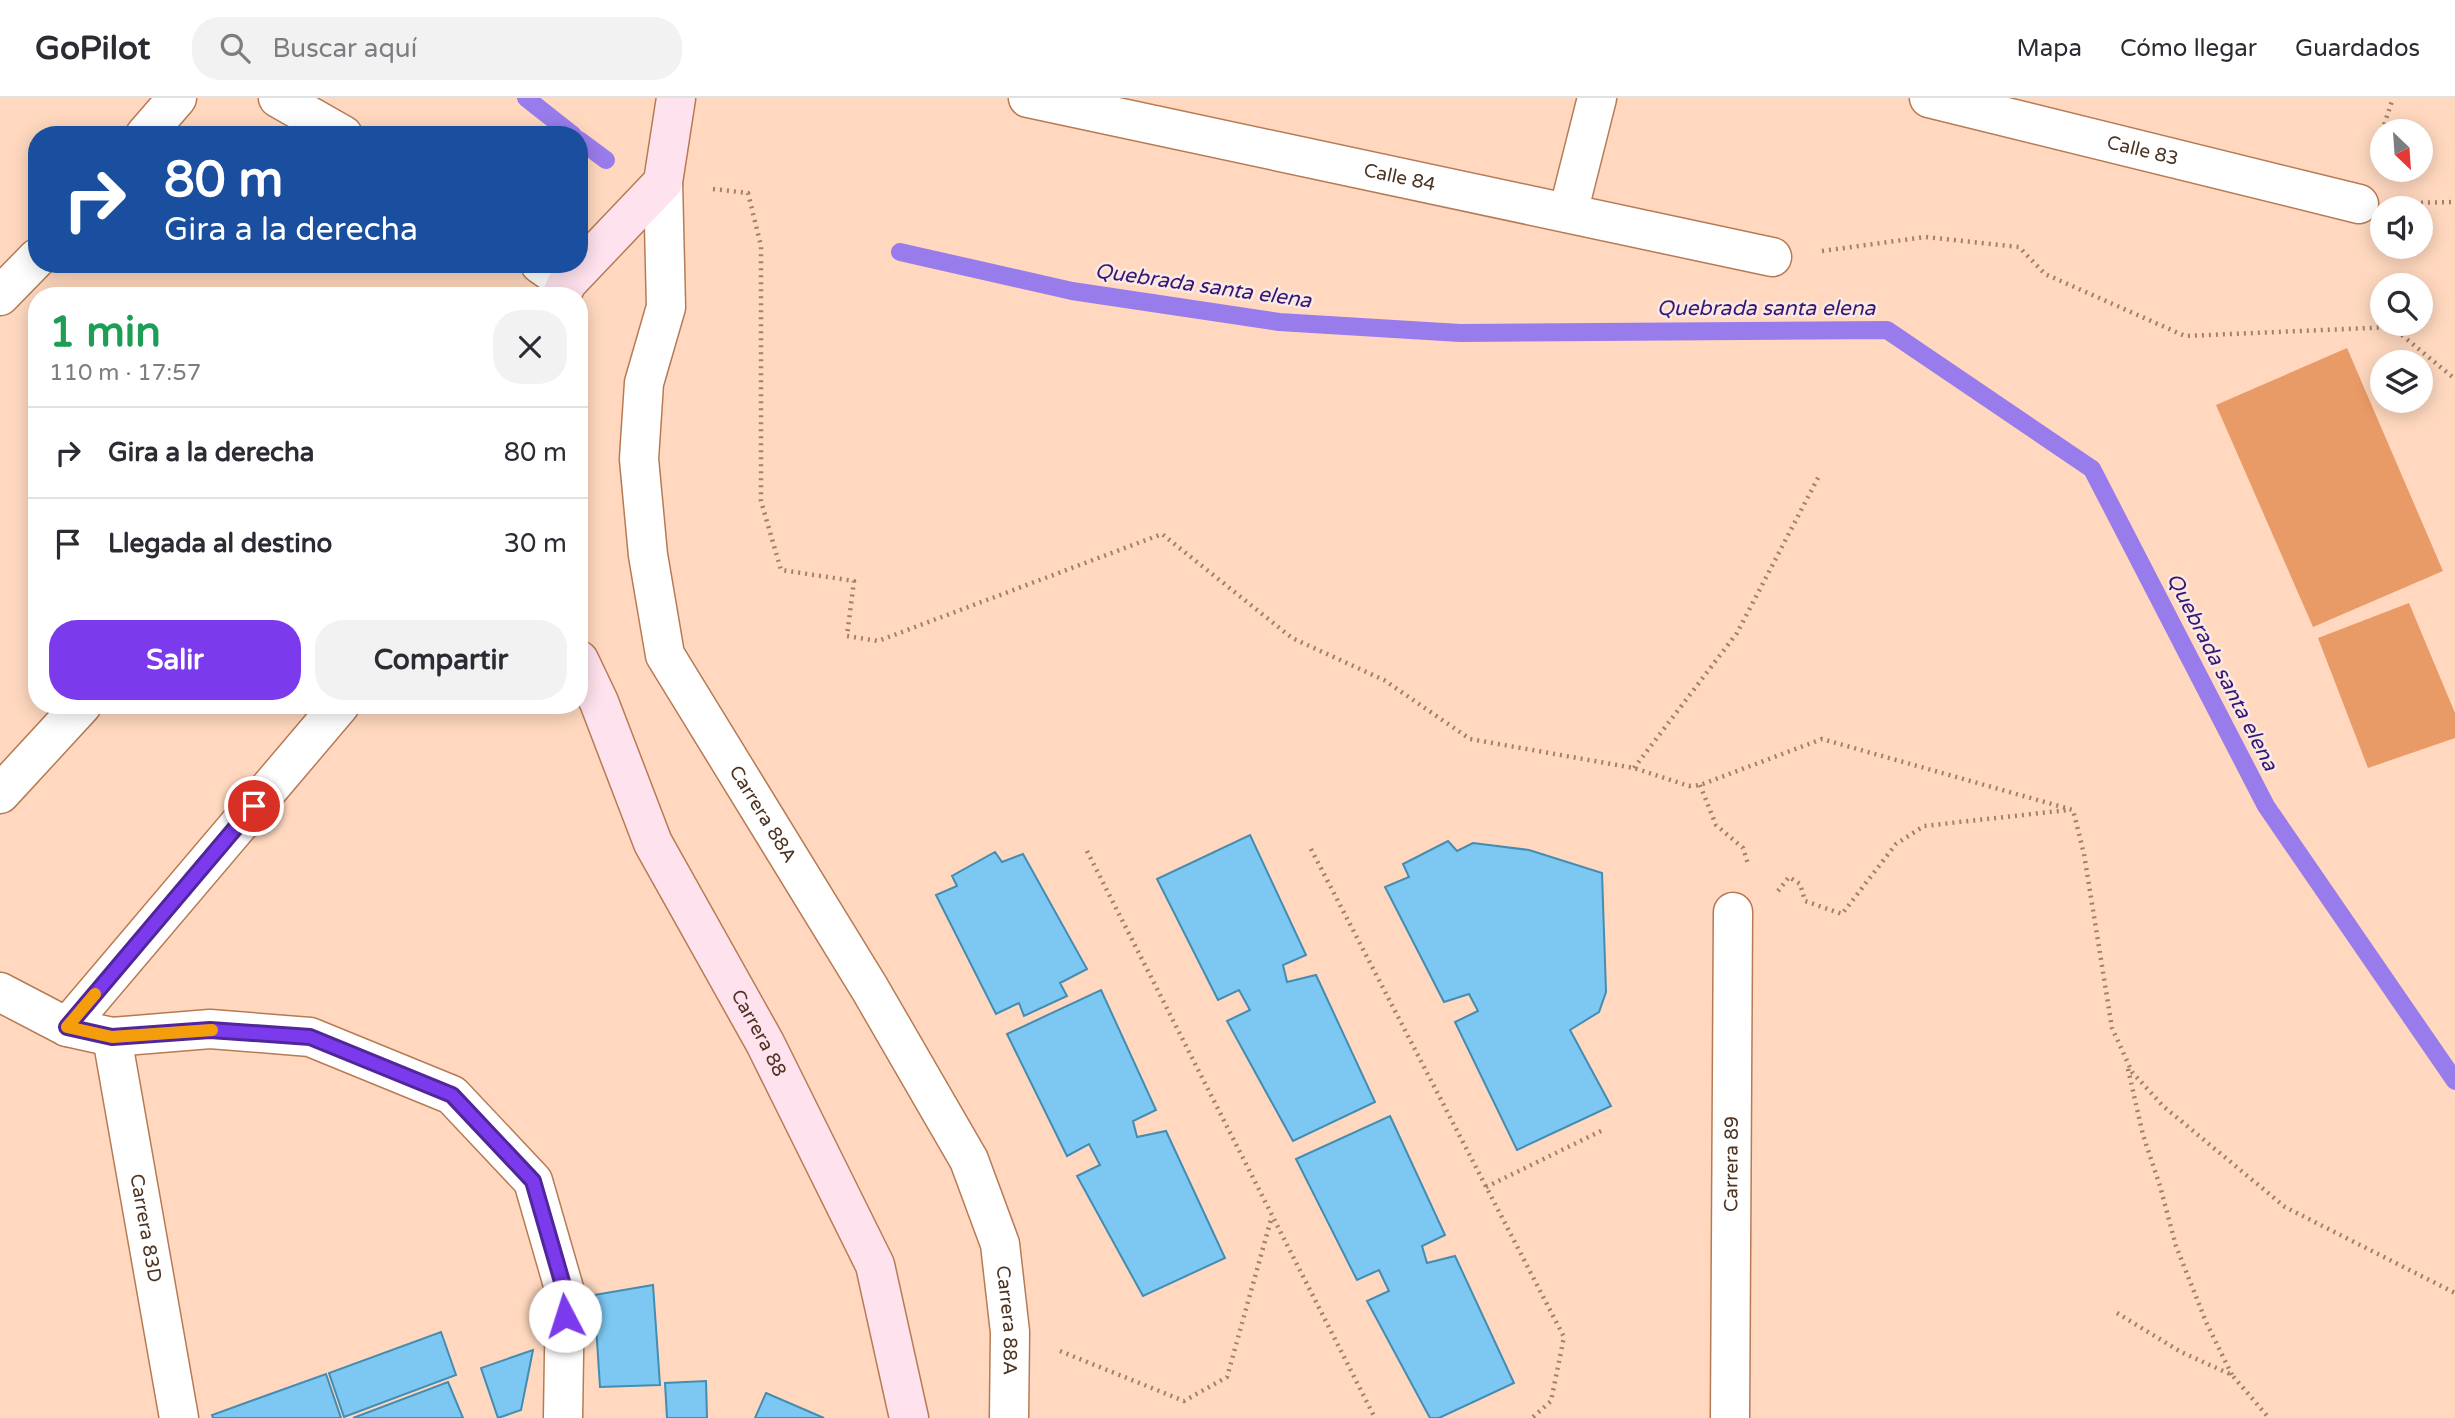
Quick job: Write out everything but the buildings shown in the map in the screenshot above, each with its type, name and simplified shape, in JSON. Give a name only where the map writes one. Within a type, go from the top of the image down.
[{"type":"street","points":[[153,126],[177,98]]},
{"type":"street","points":[[278,98],[327,126]]},
{"type":"street","points":[[588,256],[663,182],[676,98]]},
{"type":"street","name":"Calle 84","points":[[1028,98],[1772,257]]},
{"type":"street","points":[[1568,213],[1597,98]]},
{"type":"street","name":"Calle 83","points":[[1928,98],[2359,204]]},
{"type":"street","name":"Carrera 88A","points":[[663,182],[666,307],[644,383],[639,459],[648,555],[665,655],[870,989],[969,1160],[1000,1244],[1010,1332],[1009,1418]]},
{"type":"street","points":[[0,296],[28,267]]},
{"type":"street","points":[[558,286],[571,273]]},
{"type":"street","name":"Carrera 88","points":[[588,679],[653,843],[765,1043],[876,1265],[909,1418]]},
{"type":"street","points":[[0,794],[74,714]]},
{"type":"street","points":[[67,1027],[332,714]]},
{"type":"street","name":"Carrera 89","points":[[1730,1418],[1733,912]]},
{"type":"street","points":[[0,992],[67,1027],[112,1037],[210,1030],[310,1037],[452,1095],[533,1181],[565,1292],[563,1418]]},
{"type":"street","name":"Carrera 83D","points":[[112,1037],[179,1418]]},
{"type":"path","points":[[2386,119],[2393,98]]},
{"type":"path","points":[[663,182],[748,193],[761,246],[761,501],[781,570],[854,581],[847,636],[878,641],[1162,534],[1292,638],[1384,680],[1470,739],[1634,768],[1689,786],[1700,785],[1822,739],[2073,810]]},
{"type":"path","points":[[1772,257],[1924,237],[2019,247],[2045,274],[2185,336],[2392,327],[2455,379]]},
{"type":"path","points":[[1634,768],[1737,634],[1820,474]]},
{"type":"path","points":[[1700,785],[1716,825],[1743,848],[1749,870]]},
{"type":"path","points":[[1772,898],[1788,877],[1800,884],[1805,901],[1842,914],[1896,844],[1924,827],[2073,810]]},
{"type":"path","points":[[2073,810],[2084,854],[2112,1028],[2132,1072],[2163,1106],[2285,1207],[2455,1293]]},
{"type":"path","points":[[1311,849],[1563,1337],[1551,1401],[1532,1418]]},
{"type":"path","points":[[1087,851],[1374,1418]]},
{"type":"path","points":[[2126,1058],[2143,1135],[2176,1246],[2206,1322],[2232,1375],[2269,1418]]},
{"type":"path","points":[[1486,1187],[1603,1130]]},
{"type":"path","points":[[1010,1332],[1184,1401],[1227,1377],[1272,1216]]},
{"type":"path","points":[[2117,1313],[2181,1352],[2232,1375]]},
{"type":"shaded area","points":[[2347,348],[2370,401],[2370,413],[2375,413],[2443,571],[2313,627],[2216,405]]},
{"type":"shaded area","points":[[2409,603],[2455,713],[2455,738],[2368,768],[2318,638]]},
{"type":"waterway","points":[[526,98],[562,126]]},
{"type":"waterway","points":[[588,147],[606,160]]},
{"type":"waterway","name":"Quebrada santa elena","points":[[900,252],[1072,291],[1279,322],[1460,333],[1887,330],[2092,469],[2266,806],[2455,1081]]},
{"type":"slow traffic","points":[[95,994],[67,1027],[112,1037],[212,1030]]},
{"type":"route","points":[[254,806],[67,1027],[112,1037],[210,1030],[310,1037],[452,1095],[533,1181],[565,1292],[565,1316]]}]
